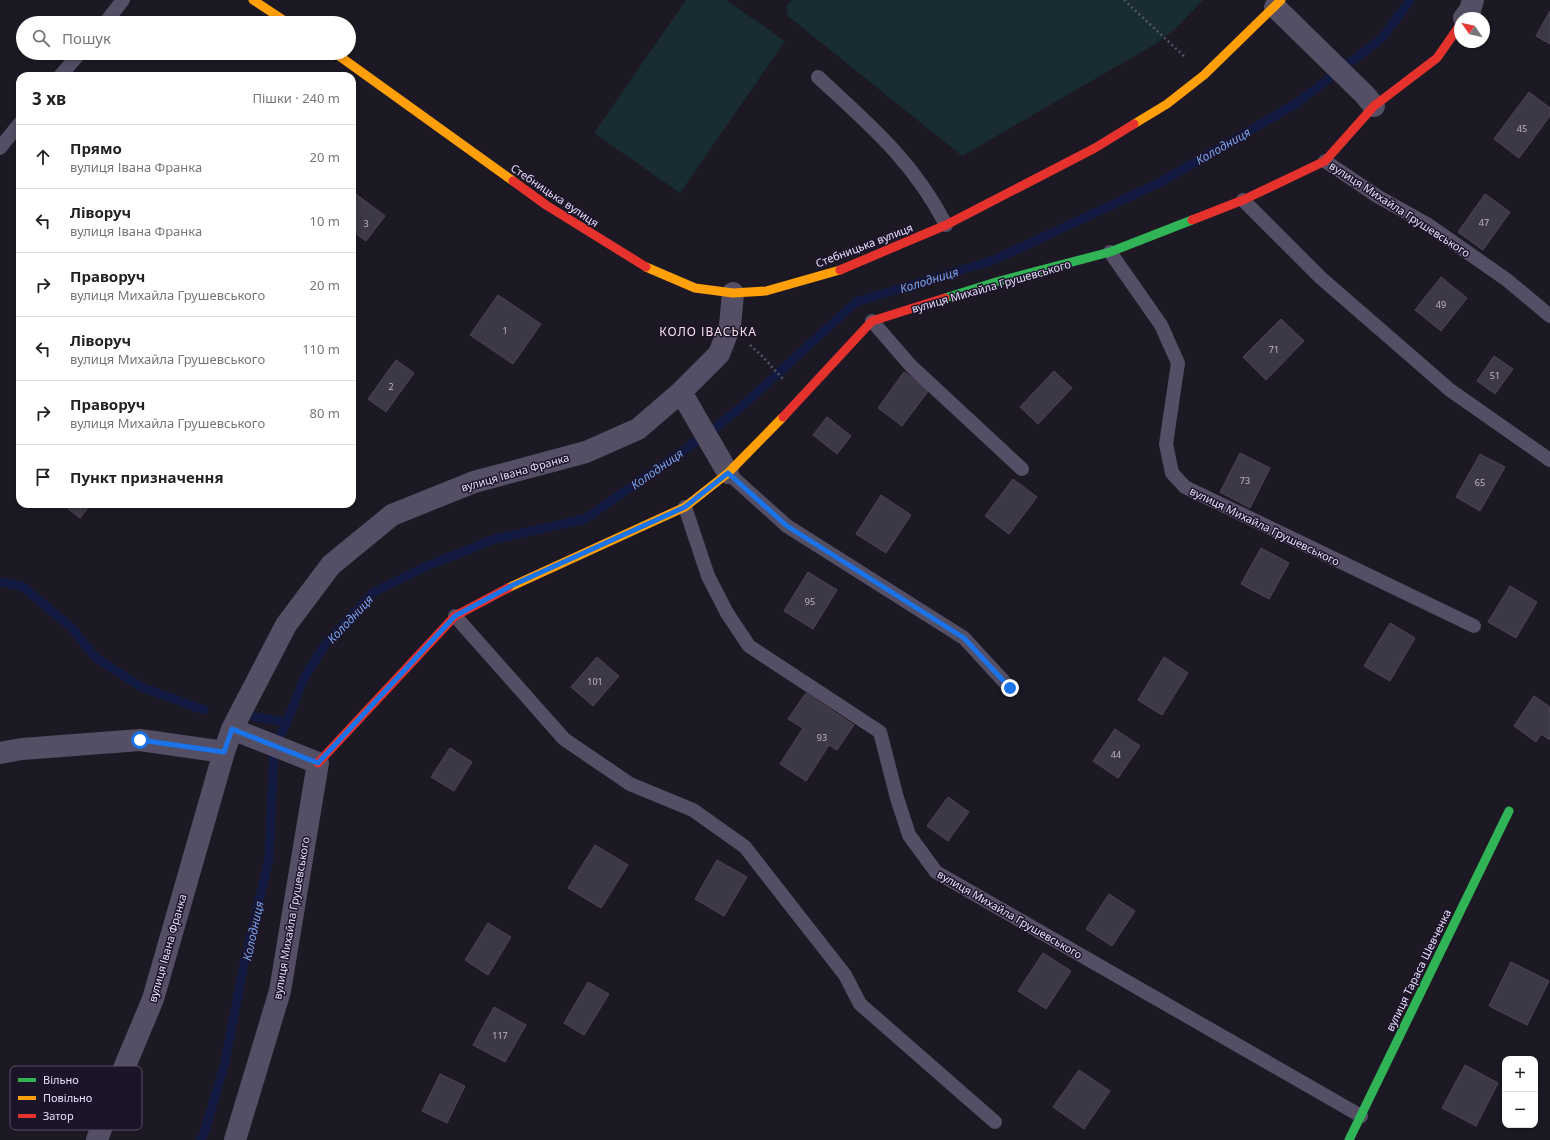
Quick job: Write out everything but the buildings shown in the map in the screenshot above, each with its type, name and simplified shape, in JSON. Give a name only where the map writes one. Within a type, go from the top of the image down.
[{"type":"street","points":[[253,0],[277,16]]},
{"type":"street","points":[[1468,12],[1474,0]]},
{"type":"street","points":[[1278,3],[1332,62],[1370,100]]},
{"type":"street","name":"Стебницька вулиця","points":[[345,60],[546,206],[642,265],[695,288],[732,293],[766,291],[848,267],[946,225],[1095,148],[1166,104],[1204,75],[1278,3]]},
{"type":"street","name":"вулиця Михайла Грушевського","points":[[235,1140],[280,991],[318,763],[455,616],[513,585],[685,507],[728,473],[800,399],[872,321],[996,282],[1110,252],[1243,200],[1325,161],[1370,100],[1437,58],[1454,34]]},
{"type":"street","name":"вулиця Івана Франка","points":[[125,1066],[153,999],[224,752],[232,729],[286,625],[331,565],[392,515],[474,482],[586,452],[638,429],[681,392],[719,354],[730,326],[732,293]]},
{"type":"street","points":[[681,392],[728,473]]},
{"type":"street","points":[[232,729],[318,763]]},
{"type":"street","points":[[0,753],[22,749],[140,740],[224,752]]},
{"type":"street","name":"вулиця Тараса Шевченка","points":[[1349,1140],[1510,811]]},
{"type":"street","name":"вулиця Івана Франка","points":[[97,1140],[101,1130]]},
{"type":"lane","points":[[110,16],[123,0]]},
{"type":"lane","points":[[63,72],[74,60]]},
{"type":"lane","points":[[818,77],[882,136],[909,166],[936,205],[946,225]]},
{"type":"lane","points":[[0,148],[16,128]]},
{"type":"lane","name":"вулиця Михайла Грушевського","points":[[1325,161],[1377,196],[1427,224],[1507,280],[1550,316]]},
{"type":"lane","points":[[1243,200],[1321,278],[1450,390],[1550,460]]},
{"type":"lane","name":"вулиця Михайла Грушевського","points":[[1110,252],[1161,325],[1178,363],[1166,444],[1172,473],[1185,487],[1474,626]]},
{"type":"lane","points":[[872,321],[911,366],[1022,469]]},
{"type":"lane","points":[[728,473],[787,526],[964,638],[1010,688]]},
{"type":"lane","name":"вулиця Михайла Грушевського","points":[[685,507],[708,576],[726,613],[749,646],[880,732],[897,798],[909,835],[936,872],[1361,1116]]},
{"type":"lane","points":[[455,616],[564,739],[630,784],[693,810],[745,848],[845,975],[860,1004],[995,1122]]},
{"type":"path","points":[[1124,0],[1204,75]]},
{"type":"green space","points":[[686,0],[726,0],[785,41],[680,193],[594,133]]},
{"type":"green space","points":[[792,0],[1203,0],[1175,29],[1157,43],[962,156],[788,16],[786,7]]},
{"type":"waterway","name":"Колодниця","points":[[200,1140],[204,1134],[225,1062],[244,964],[269,859],[274,746],[287,722],[304,678],[326,643],[374,592],[427,566],[495,539],[585,519],[706,435],[739,409],[856,302],[994,260],[1161,182],[1297,103],[1382,38],[1410,0]]},
{"type":"waterway","points":[[0,582],[22,586],[71,627],[95,657],[141,687],[204,710]]},
{"type":"waterway","points":[[255,717],[287,722]]},
{"type":"traffic: fast","points":[[945,298],[996,282],[1110,252],[1192,220]]},
{"type":"traffic: fast","points":[[1349,1140],[1509,811]]},
{"type":"traffic: slow","points":[[253,0],[277,16]]},
{"type":"traffic: slow","points":[[1134,124],[1167,104],[1204,75],[1281,0]]},
{"type":"traffic: slow","points":[[345,60],[513,181]]},
{"type":"traffic: slow","points":[[646,267],[695,288],[733,293],[766,291],[840,270]]},
{"type":"traffic: slow","points":[[508,588],[685,507],[728,473],[783,417]]},
{"type":"traffic: jam","points":[[1192,220],[1243,200],[1325,161],[1374,106],[1437,58],[1454,34]]},
{"type":"traffic: jam","points":[[840,270],[946,225],[1095,148],[1134,124]]},
{"type":"traffic: jam","points":[[513,181],[546,205],[646,267]]},
{"type":"traffic: jam","points":[[783,417],[872,321],[945,298]]},
{"type":"traffic: jam","points":[[318,763],[455,616],[508,588]]},
{"type":"district","name":"КОЛО ІВАСЬКА","points":[[708,331]]},
{"type":"route","points":[[140,740],[224,752],[232,729],[318,763],[455,616],[513,585],[685,507],[728,473],[787,526],[964,638],[1010,688]]}]
